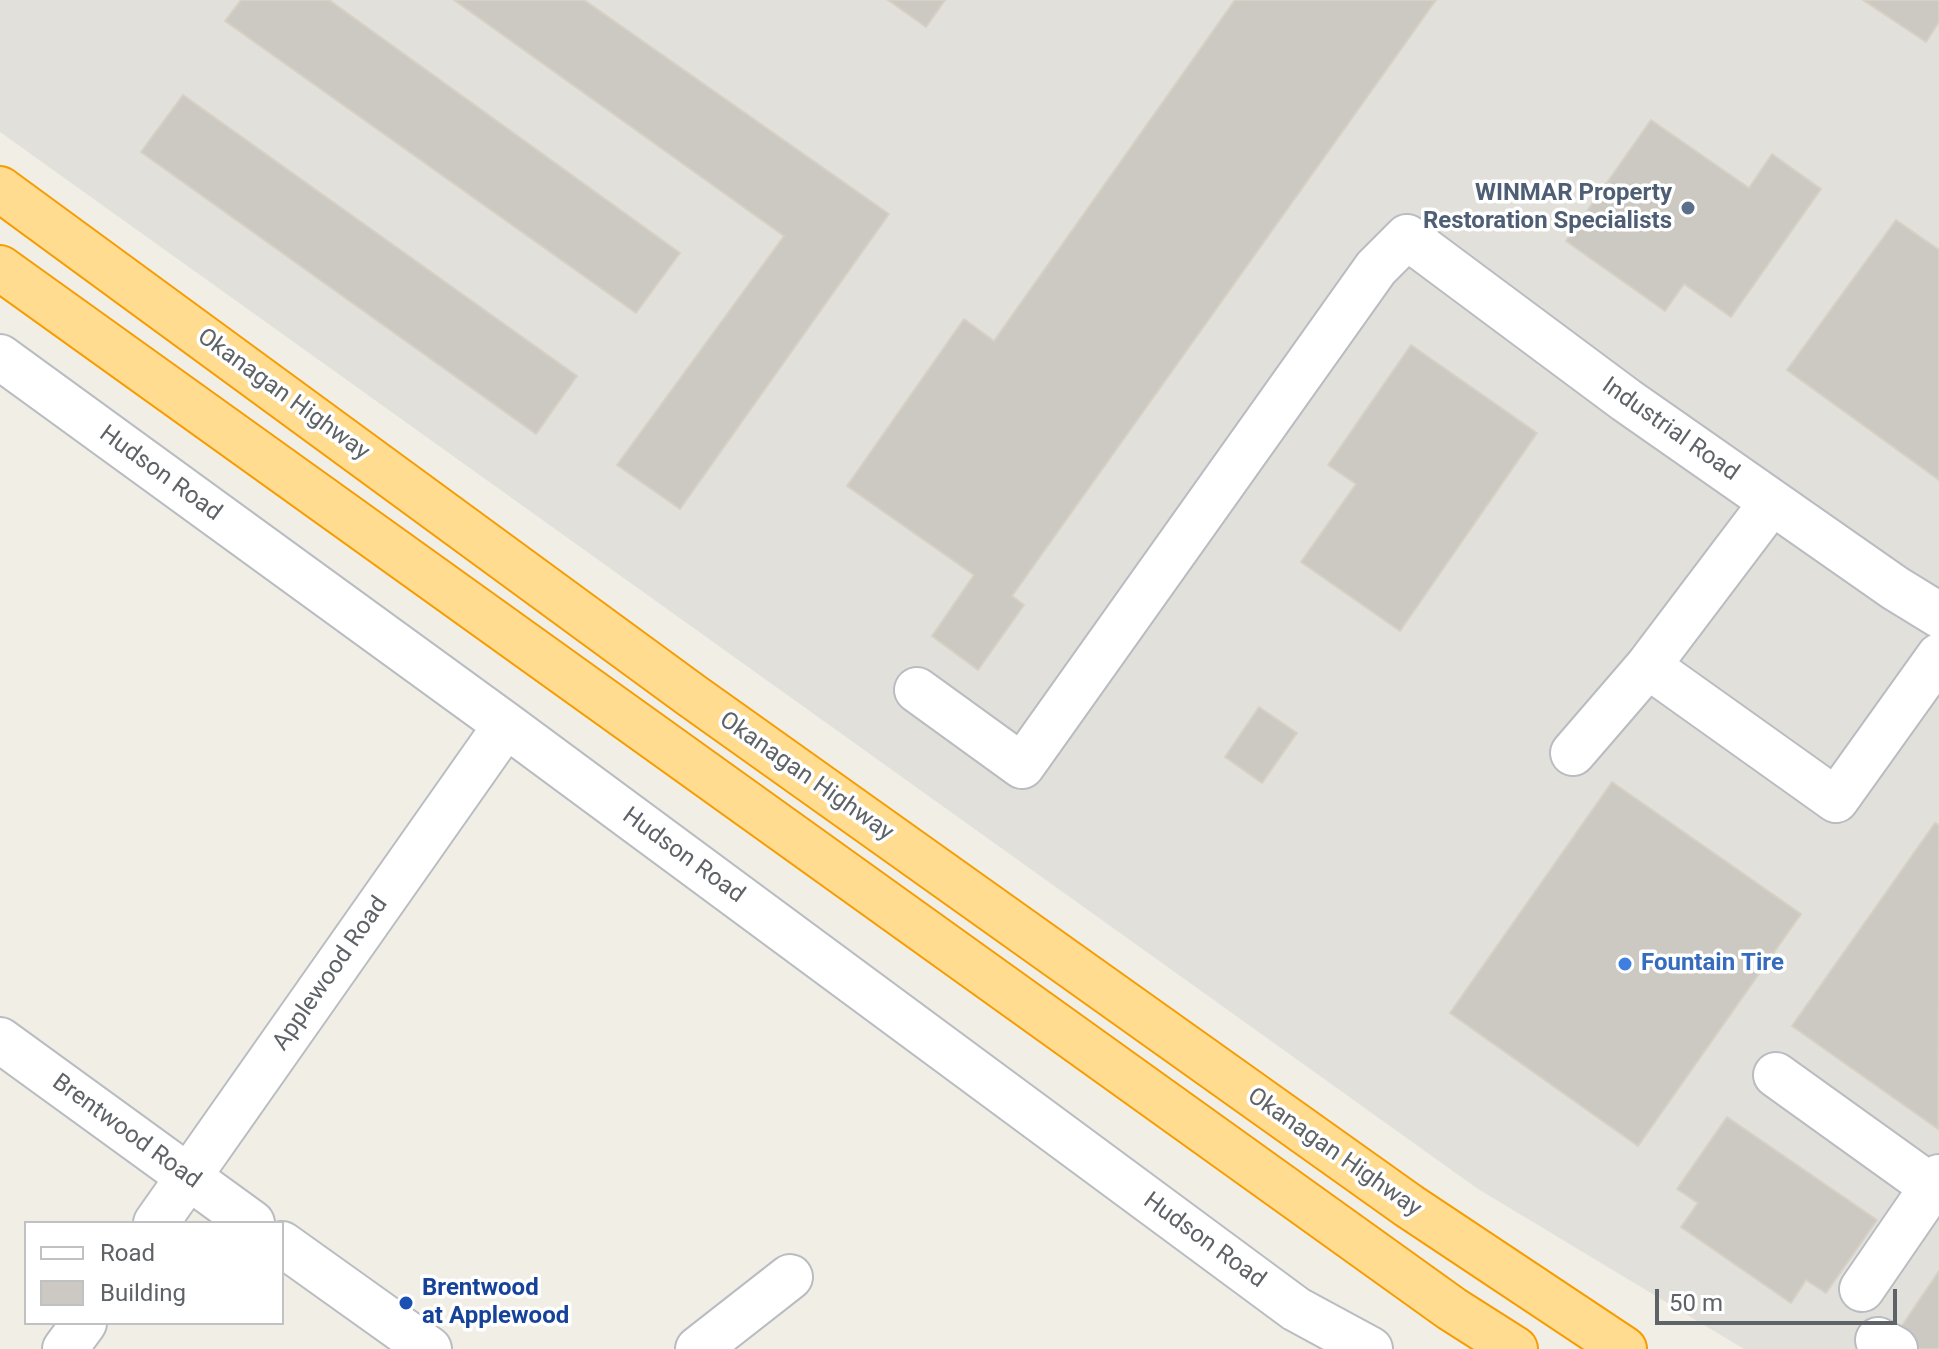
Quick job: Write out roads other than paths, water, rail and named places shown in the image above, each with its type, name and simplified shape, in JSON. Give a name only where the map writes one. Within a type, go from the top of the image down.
[{"type":"highway","name":"Okanagan Highway","points":[[0,189],[704,704],[1409,1206],[1624,1349]]},
{"type":"highway","points":[[0,268],[1452,1309],[1515,1349]]},
{"type":"street","name":"Industrial Road","points":[[917,690],[1022,766],[1376,268],[1407,237],[1626,400],[1895,588],[1939,615]]},
{"type":"street","name":"Hudson Road","points":[[0,357],[506,725],[1296,1309],[1370,1349]]},
{"type":"street","points":[[1573,753],[1648,666],[1772,502]]},
{"type":"street","points":[[1648,666],[1836,800],[1939,656]]},
{"type":"street","name":"Applewood Road","points":[[157,1221],[506,725]]},
{"type":"street","name":"Brentwood Road","points":[[0,1040],[249,1221]]},
{"type":"street","points":[[1776,1075],[1936,1182],[1862,1289]]},
{"type":"street","points":[[284,1245],[429,1349]]},
{"type":"street","points":[[698,1349],[790,1277]]},
{"type":"street","points":[[65,1349],[83,1325]]},
{"type":"place","name":"WINMAR Property Restoration Specialists","points":[[1688,208]]},
{"type":"place","name":"Fountain Tire","points":[[1625,964]]},
{"type":"place","name":"Brentwood at Applewood","points":[[406,1303]]}]
